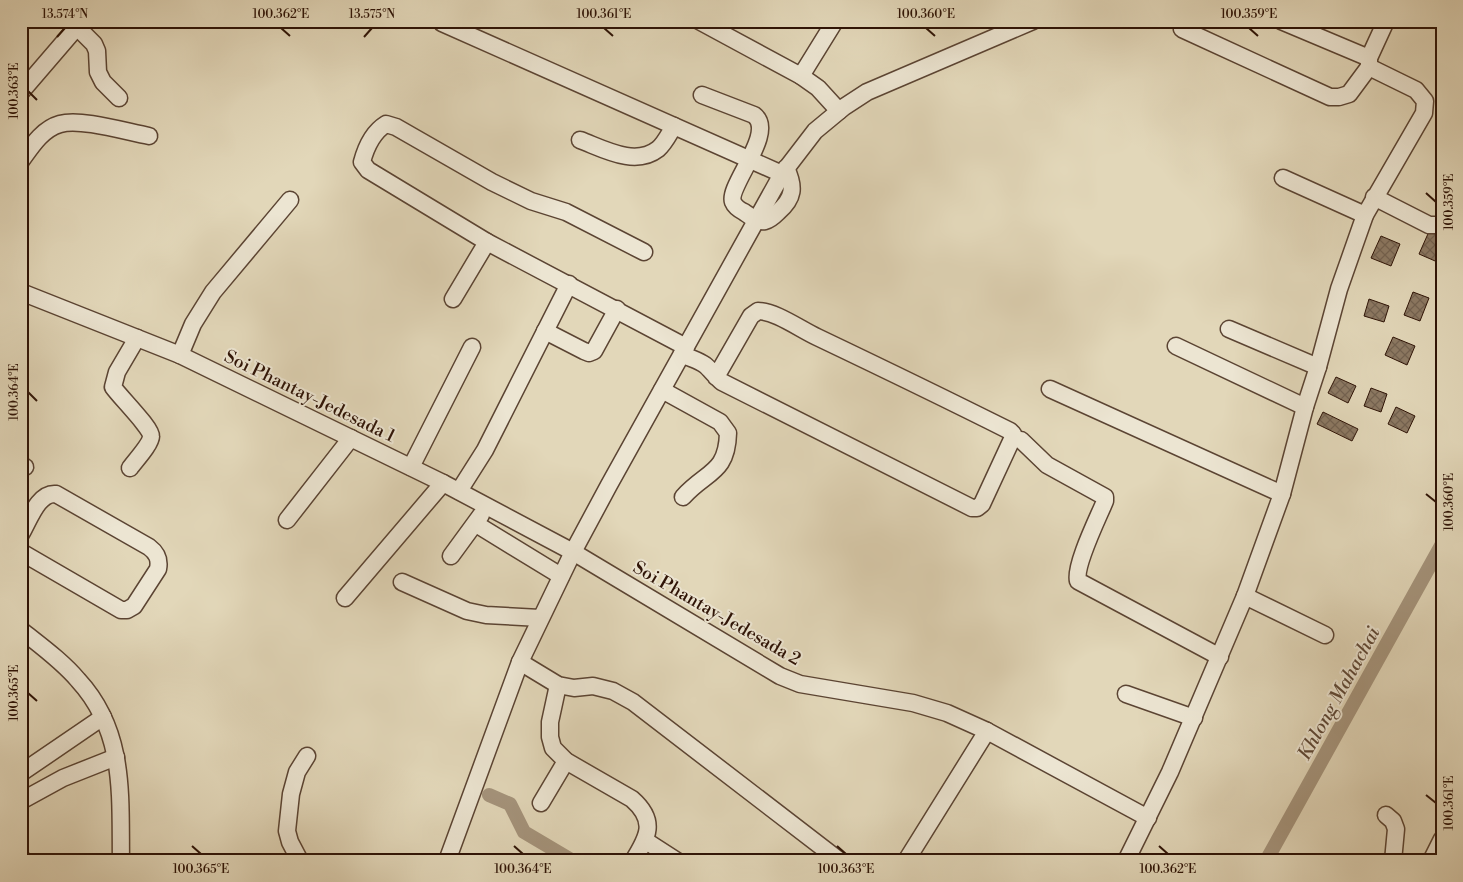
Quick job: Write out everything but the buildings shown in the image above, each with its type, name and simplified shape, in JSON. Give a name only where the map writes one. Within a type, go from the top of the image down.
[{"type":"street","points":[[699,21],[802,76],[818,88],[838,112]]},
{"type":"street","points":[[802,76],[835,21]]},
{"type":"street","points":[[447,861],[520,662],[540,618],[573,552],[784,171],[815,131],[867,92],[1033,21]]},
{"type":"street","points":[[1126,861],[1148,818],[1220,657],[1282,494],[1339,289],[1365,215],[1424,113],[1426,101],[1416,90],[1369,63],[1281,21]]},
{"type":"street","points":[[1182,29],[1330,97],[1339,97],[1349,94],[1369,63],[1386,21]]},
{"type":"street","points":[[442,23],[750,160],[784,171]]},
{"type":"street","points":[[24,84],[79,24],[94,44],[98,72],[103,82],[119,98]]},
{"type":"street","points":[[702,95],[754,115],[759,119],[761,124],[760,133],[750,160],[732,196],[734,204],[756,220]]},
{"type":"street","points":[[21,161],[38,139],[59,124],[86,124],[149,136]]},
{"type":"street","points":[[644,252],[566,212],[531,201],[396,127],[386,124],[378,129],[362,162],[368,170],[487,242],[617,309],[684,350],[706,366],[716,377],[722,382],[972,508],[977,508],[982,504],[1013,437],[1010,431],[766,311],[758,311],[751,316],[716,377]]},
{"type":"street","points":[[580,140],[634,158],[649,154],[659,148],[674,126]]},
{"type":"street","points":[[1283,178],[1365,215]]},
{"type":"street","points":[[1374,197],[1429,224],[1442,224]]},
{"type":"street","points":[[180,355],[193,324],[213,292],[290,200]]},
{"type":"street","points":[[453,299],[487,242]]},
{"type":"street","points":[[459,491],[485,450],[569,284]]},
{"type":"street","name":"Soi Phantay-Jedesada 1","points":[[21,292],[180,355],[412,467],[573,552]]},
{"type":"street","points":[[545,331],[589,353],[597,348],[617,309]]},
{"type":"street","points":[[1229,329],[1318,367]]},
{"type":"street","points":[[130,468],[152,436],[150,429],[120,398],[113,387],[117,372],[137,338]]},
{"type":"street","points":[[1176,346],[1305,407]]},
{"type":"street","points":[[412,467],[472,347]]},
{"type":"street","points":[[1050,389],[1282,494]]},
{"type":"street","points":[[662,390],[720,422],[728,433],[724,457],[720,465],[712,474],[696,484],[683,497]]},
{"type":"street","points":[[287,520],[351,438]]},
{"type":"street","points":[[1021,440],[1047,465],[1105,497],[1081,559],[1076,575],[1078,581],[1220,657]]},
{"type":"street","points":[[345,598],[443,483]]},
{"type":"street","points":[[21,534],[38,504],[51,494],[56,494],[149,547],[158,557],[159,563],[158,569],[134,606],[127,610],[121,610],[21,552]]},
{"type":"street","points":[[451,556],[476,524],[486,505]]},
{"type":"street","points":[[476,524],[561,576]]},
{"type":"street","name":"Soi Phantay-Jedesada 2","points":[[573,552],[780,676],[800,684],[930,708],[964,720],[987,730],[1148,818]]},
{"type":"street","points":[[402,582],[467,611],[486,615],[540,618]]},
{"type":"street","points":[[1244,596],[1325,634]]},
{"type":"street","points":[[21,630],[68,669],[92,698],[103,717],[113,744],[120,779],[121,861]]},
{"type":"street","points":[[520,662],[558,685],[574,688],[593,686],[613,691],[633,702],[840,861]]},
{"type":"street","points":[[558,685],[550,722],[550,737],[553,748],[566,761],[632,799],[641,808],[648,825],[646,841],[633,861]]},
{"type":"street","points":[[1126,694],[1194,718]]},
{"type":"street","points":[[21,773],[103,717]]},
{"type":"street","points":[[906,861],[987,730]]},
{"type":"street","points":[[300,861],[290,842],[287,831],[297,772],[307,756]]},
{"type":"street","points":[[21,801],[63,778],[116,757]]},
{"type":"street","points":[[541,803],[566,761]]},
{"type":"street","points":[[1386,815],[1393,821],[1396,829],[1393,861]]},
{"type":"street","points":[[1431,861],[1442,839]]},
{"type":"street","points":[[646,841],[677,861]]},
{"type":"street","points":[[21,857],[23,861]]},
{"type":"waterway","name":"Khlong Mahachai","points":[[1266,861],[1442,544]]},
{"type":"waterway","points":[[489,795],[510,804],[524,832],[573,861]]}]
